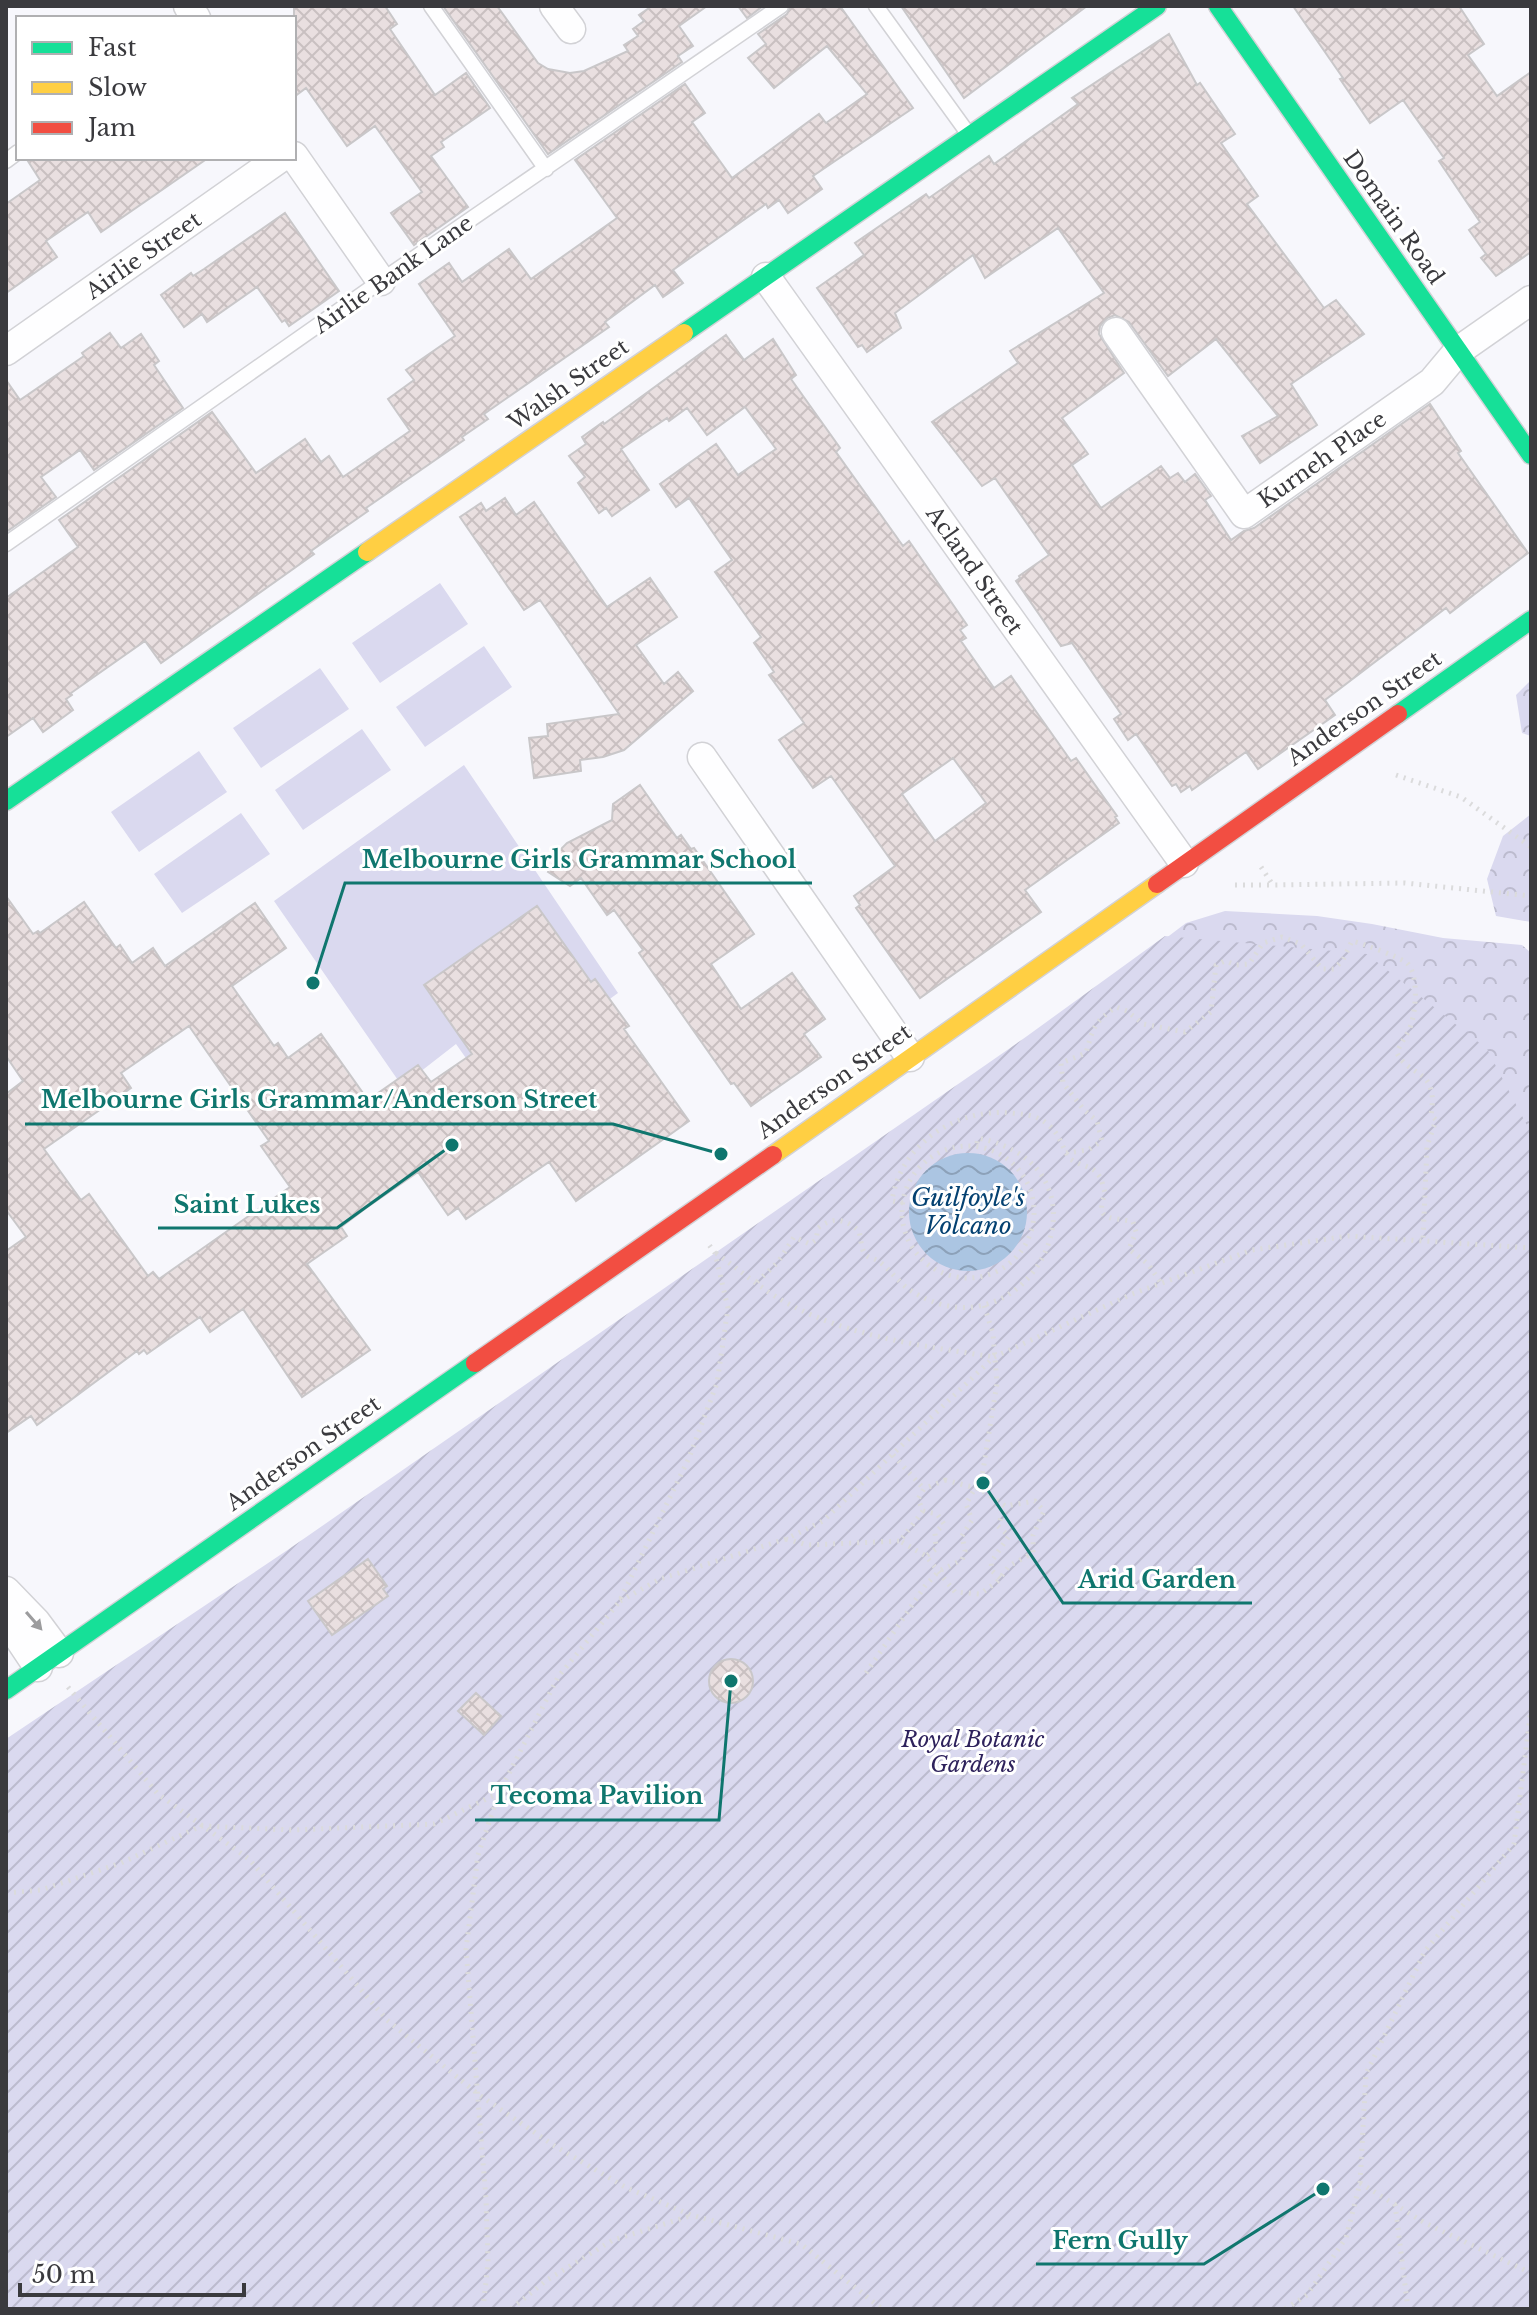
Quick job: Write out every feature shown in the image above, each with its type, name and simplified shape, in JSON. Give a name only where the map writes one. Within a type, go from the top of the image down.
[{"type":"street","points":[[554,6],[571,29]]},
{"type":"street","name":"Walsh Street","points":[[6,801],[1157,6]]},
{"type":"street","name":"Domain Road","points":[[1218,6],[1531,455]]},
{"type":"street","points":[[296,159],[381,281]]},
{"type":"street","name":"Airlie Street","points":[[6,351],[277,160]]},
{"type":"street","name":"Acland Street","points":[[766,277],[1184,863]]},
{"type":"street","points":[[1458,351],[1531,300]]},
{"type":"street","name":"Kurneh Place","points":[[1116,332],[1244,514],[1432,382],[1458,351]]},
{"type":"street","name":"Anderson Street","points":[[6,1690],[689,1214],[1531,620]]},
{"type":"street","points":[[702,757],[910,1057]]},
{"type":"street","points":[[6,1591],[36,1622],[48,1660]]},
{"type":"street","points":[[6,1619],[48,1660]]},
{"type":"lane","points":[[431,6],[546,169]]},
{"type":"lane","name":"Airlie Bank Lane","points":[[6,544],[781,6]]},
{"type":"lane","points":[[876,6],[970,136]]},
{"type":"path","points":[[1396,775],[1461,797],[1531,847]]},
{"type":"path","points":[[1261,867],[1273,885]]},
{"type":"path","points":[[1235,885],[1405,883],[1531,896]]},
{"type":"path","points":[[1066,1153],[1088,1150],[1102,1141],[1097,1121],[1075,1101],[1061,1075],[1061,1063],[1086,1053],[1095,1024],[1100,1018],[1116,1007],[1127,1011],[1143,1024],[1185,1032],[1211,1012],[1216,965],[1225,961],[1236,965],[1249,964],[1263,943],[1282,937],[1301,944],[1322,969],[1334,969],[1343,960],[1352,941],[1365,944],[1405,962],[1412,971],[1416,1004],[1410,1029],[1397,1053],[1401,1061],[1413,1066],[1427,1080],[1431,1115],[1436,1120],[1427,1146],[1423,1239]]},
{"type":"path","points":[[903,1203],[892,1201],[908,1162],[923,1143],[941,1128],[986,1112],[1035,1117],[1055,1130],[1066,1153],[1075,1162],[1091,1166],[1096,1171],[1104,1188],[1101,1207],[1105,1217],[1133,1222],[1136,1232],[1129,1249],[1148,1264],[1161,1283]]},
{"type":"path","points":[[757,1282],[778,1262],[794,1237],[810,1244],[816,1240],[818,1228],[839,1220],[847,1221],[859,1231],[867,1257],[881,1262],[904,1286],[931,1301],[946,1307],[984,1305],[1012,1291],[1036,1271],[1052,1239],[1054,1217],[1047,1186],[1021,1153],[1007,1145],[978,1138],[976,1147]]},
{"type":"path","points":[[958,1147],[976,1147],[1000,1154],[1018,1168],[1029,1187],[1034,1209],[1031,1231],[1021,1252],[1005,1267],[985,1276],[962,1278],[940,1272],[923,1260],[910,1244],[903,1224],[903,1203],[909,1182],[921,1165],[938,1153],[958,1147]]},
{"type":"path","points":[[483,2309],[488,2262],[486,2200],[466,1949],[478,1855],[499,1793],[558,1677],[619,1602],[689,1458],[717,1383],[728,1308],[715,1253],[689,1214]]},
{"type":"path","points":[[619,1602],[660,1579],[786,1539],[823,1521],[994,1357],[1161,1283],[1252,1250],[1348,1236],[1531,1248]]},
{"type":"path","points":[[715,1253],[769,1293],[817,1316],[886,1340],[994,1357]]},
{"type":"path","points":[[866,1673],[925,1586],[939,1571],[962,1560],[965,1551],[962,1536],[972,1520],[966,1504],[978,1489],[997,1383],[993,1334],[984,1305]]},
{"type":"path","points":[[1531,1333],[1531,1358]]},
{"type":"path","points":[[893,1455],[924,1489]]},
{"type":"path","points":[[786,1539],[807,1545],[900,1541],[926,1556],[955,1592],[980,1594],[1009,1566],[1033,1553],[1033,1535],[1044,1511],[1035,1501],[1005,1506],[978,1489],[945,1480],[924,1489],[918,1499],[923,1511]]},
{"type":"path","points":[[1000,1578],[992,1571],[991,1562],[1009,1536],[998,1526],[1005,1506]]},
{"type":"path","points":[[900,1541],[923,1511]]},
{"type":"path","points":[[923,1511],[937,1514],[944,1524],[935,1533],[936,1549],[926,1556]]},
{"type":"path","points":[[48,1660],[72,1694],[158,1794],[249,1859],[387,2020],[478,2094],[553,2145],[625,2187],[691,2215],[801,2244],[882,2309]]},
{"type":"path","points":[[1285,2309],[1307,2295],[1346,2238],[1360,2183],[1366,2074],[1425,1951],[1514,1844],[1531,1709]]},
{"type":"path","points":[[6,1893],[41,1890],[121,1863],[201,1826],[293,1830],[434,1824],[499,1793]]},
{"type":"path","points":[[1360,2183],[1425,2223],[1531,2273]]},
{"type":"path","points":[[1395,2204],[1408,2309]]},
{"type":"path","points":[[511,2309],[547,2280],[613,2240],[691,2215]]},
{"type":"green space","points":[[440,583],[468,624],[380,683],[352,643]]},
{"type":"green space","points":[[484,646],[512,687],[425,747],[396,707]]},
{"type":"green space","points":[[320,668],[349,709],[261,768],[233,728]]},
{"type":"green space","points":[[1531,680],[1531,736],[1522,733],[1516,695]]},
{"type":"green space","points":[[362,729],[391,770],[303,830],[275,790]]},
{"type":"green space","points":[[199,751],[227,792],[139,852],[111,812]]},
{"type":"green space","points":[[464,765],[618,993],[487,1088],[456,1044],[402,1086],[274,901]]},
{"type":"green space","points":[[241,813],[270,854],[182,913],[154,874]]},
{"type":"green space","points":[[1531,814],[1531,922],[1496,916],[1487,879],[1503,836]]},
{"type":"green space","points":[[1225,911],[1317,916],[1443,938],[1522,945],[1531,953],[1531,1228],[1157,945],[1186,923]]},
{"type":"green space","name":"Royal Botanic Gardens","points":[[1165,936],[1367,954],[1487,1049],[1531,1133],[1531,2309],[6,2309],[6,1739],[289,1549],[1023,1039]]},
{"type":"water","name":"Guilfoyle's Volcano","points":[[968,1153],[991,1157],[1010,1170],[1023,1189],[1027,1212],[1023,1235],[1010,1254],[991,1267],[968,1271],[945,1267],[926,1254],[913,1235],[909,1212],[913,1189],[926,1170],[945,1157]]},
{"type":"building","points":[[294,6],[385,6],[397,24],[390,29],[435,95],[466,73],[490,108],[441,142],[444,147],[431,156],[468,207],[414,245],[391,213],[422,192],[375,126],[347,146],[306,88],[296,96]]},
{"type":"building","points":[[443,6],[497,6],[538,63],[548,69],[570,73],[584,71],[628,51],[624,45],[638,36],[633,29],[644,21],[639,15],[652,6],[707,6],[679,26],[693,46],[678,56],[682,62],[548,154]]},
{"type":"building","points":[[738,6],[763,6],[747,18]]},
{"type":"building","points":[[791,6],[840,6],[913,108],[813,176],[822,189],[788,213],[779,200],[768,208],[766,204],[673,270],[683,283],[663,297],[655,285],[605,322],[609,327],[484,414],[488,419],[462,437],[464,440],[366,508],[368,511],[311,551],[314,554],[161,663],[145,641],[71,693],[66,699],[73,710],[43,732],[33,718],[6,737],[6,598],[78,547],[59,520],[212,412],[256,473],[305,439],[321,462],[329,456],[343,477],[410,431],[388,399],[414,380],[406,370],[455,336],[419,284],[449,263],[462,282],[509,249],[531,279],[617,218],[575,160],[685,84],[705,113],[692,122],[732,178],[819,114],[826,123],[867,94],[827,46],[774,88],[748,58],[766,44],[758,34],[787,14]]},
{"type":"building","points":[[901,6],[1087,6],[964,98]]},
{"type":"building","points":[[1293,6],[1459,6],[1484,44],[1468,55],[1497,96],[1531,72],[1531,252],[1496,276],[1481,258],[1486,254],[1469,230],[1480,222],[1439,161],[1444,158],[1403,100],[1370,123]]},
{"type":"building","points":[[1169,34],[1197,85],[1200,83],[1235,134],[1221,143],[1258,196],[1247,204],[1324,308],[1336,300],[1364,334],[1291,384],[1317,425],[1260,463],[1242,436],[1278,416],[1216,339],[1168,376],[1129,322],[1115,315],[1107,318],[1100,326],[1099,334],[1124,373],[1062,418],[1088,454],[1072,465],[1101,508],[1161,466],[1170,478],[1178,473],[1185,482],[1195,474],[1211,496],[1205,500],[1231,540],[1254,528],[1430,404],[1461,451],[1458,453],[1528,553],[1450,613],[1446,608],[1325,700],[1335,715],[1258,769],[1246,752],[1192,790],[1190,786],[1181,792],[1176,784],[1172,786],[1136,734],[1128,740],[1114,719],[1121,714],[1072,643],[1061,646],[1016,581],[1049,555],[995,478],[982,486],[932,422],[1018,363],[1010,351],[1104,293],[1058,228],[985,278],[973,255],[895,313],[901,328],[867,352],[862,345],[858,347],[817,288],[864,255],[855,243],[926,194],[929,198],[989,156],[994,164],[1078,104],[1072,98]]},
{"type":"building","points":[[27,160],[205,160],[101,232],[88,212],[46,241],[57,257],[6,293],[6,204],[40,180]]},
{"type":"building","points":[[285,213],[339,291],[289,326],[285,320],[282,322],[257,287],[207,322],[202,314],[184,327],[161,295]]},
{"type":"building","points":[[110,333],[121,348],[141,334],[159,361],[154,365],[183,408],[94,470],[80,450],[41,477],[56,497],[6,532],[6,380],[20,400],[84,356],[82,353]]},
{"type":"building","points":[[726,335],[744,360],[773,339],[796,375],[791,379],[840,448],[836,452],[903,546],[909,541],[967,625],[960,630],[966,638],[961,641],[994,688],[1011,676],[1071,761],[1076,758],[1117,816],[1119,823],[1025,890],[1041,912],[920,998],[856,908],[860,905],[854,896],[895,866],[831,776],[813,788],[779,740],[804,723],[769,675],[774,672],[754,643],[761,637],[715,572],[732,560],[689,498],[676,507],[660,484],[716,444],[738,475],[776,449],[745,407],[707,435],[687,408],[621,449],[649,490],[612,516],[606,508],[599,513],[578,483],[585,477],[569,456],[586,444],[582,437]],"holes":[[[953,758],[986,803],[935,841],[902,794]]]},
{"type":"building","points":[[505,498],[516,515],[534,502],[607,607],[650,578],[677,617],[636,645],[664,684],[678,672],[693,691],[624,750],[580,760],[581,771],[534,778],[529,738],[548,736],[547,724],[619,714],[540,600],[524,610],[460,517],[481,503],[486,511]]},
{"type":"building","points":[[640,785],[677,838],[681,835],[691,849],[694,848],[754,934],[711,964],[741,1009],[792,973],[825,1019],[804,1034],[821,1057],[751,1106],[734,1083],[731,1084],[639,953],[643,950],[614,910],[607,915],[581,878],[570,886],[548,872],[567,843],[612,820],[613,804]]},
{"type":"building","points":[[6,896],[33,934],[40,933],[84,902],[116,948],[120,945],[132,963],[153,948],[165,966],[255,903],[286,948],[232,986],[274,1046],[278,1043],[288,1058],[321,1034],[368,1100],[418,1065],[431,1082],[472,1054],[424,985],[537,906],[591,982],[595,979],[629,1026],[624,1029],[689,1121],[576,1201],[549,1162],[466,1219],[458,1208],[448,1215],[418,1172],[366,1208],[341,1227],[347,1236],[307,1264],[370,1350],[302,1397],[243,1309],[210,1332],[200,1317],[147,1354],[144,1350],[139,1354],[137,1351],[37,1425],[31,1416],[6,1433],[6,1251],[26,1237],[6,1210],[6,1094],[23,1081],[6,1056]],"holes":[[[189,1026],[269,1141],[261,1146],[290,1187],[159,1279],[153,1272],[148,1276],[89,1194],[81,1200],[44,1149],[131,1088],[121,1073]]]},
{"type":"building","points":[[368,1559],[387,1586],[383,1589],[388,1596],[332,1635],[308,1601]]},
{"type":"building","points":[[731,1659],[746,1666],[753,1681],[746,1696],[731,1703],[716,1696],[709,1681],[716,1666]]},
{"type":"building","points":[[476,1693],[501,1716],[484,1735],[458,1711]]},
{"type":"traffic: fast","points":[[684,333],[1157,6]]},
{"type":"traffic: fast","points":[[1218,6],[1531,455]]},
{"type":"traffic: fast","points":[[6,801],[367,552]]},
{"type":"traffic: fast","points":[[1398,714],[1531,620]]},
{"type":"traffic: fast","points":[[6,1690],[475,1363]]},
{"type":"traffic: slow","points":[[367,552],[684,333]]},
{"type":"traffic: slow","points":[[773,1155],[1157,884]]},
{"type":"traffic: jam","points":[[1157,884],[1398,714]]},
{"type":"traffic: jam","points":[[475,1363],[773,1155]]},
{"type":"place","name":"Melbourne Girls Grammar School","points":[[313,983]]},
{"type":"place","name":"Saint Lukes","points":[[452,1145]]},
{"type":"place","name":"Melbourne Girls Grammar/Anderson Street","points":[[721,1154]]},
{"type":"place","name":"Arid Garden","points":[[983,1483]]},
{"type":"place","name":"Tecoma Pavilion","points":[[731,1681]]},
{"type":"place","name":"Fern Gully","points":[[1323,2189]]}]
